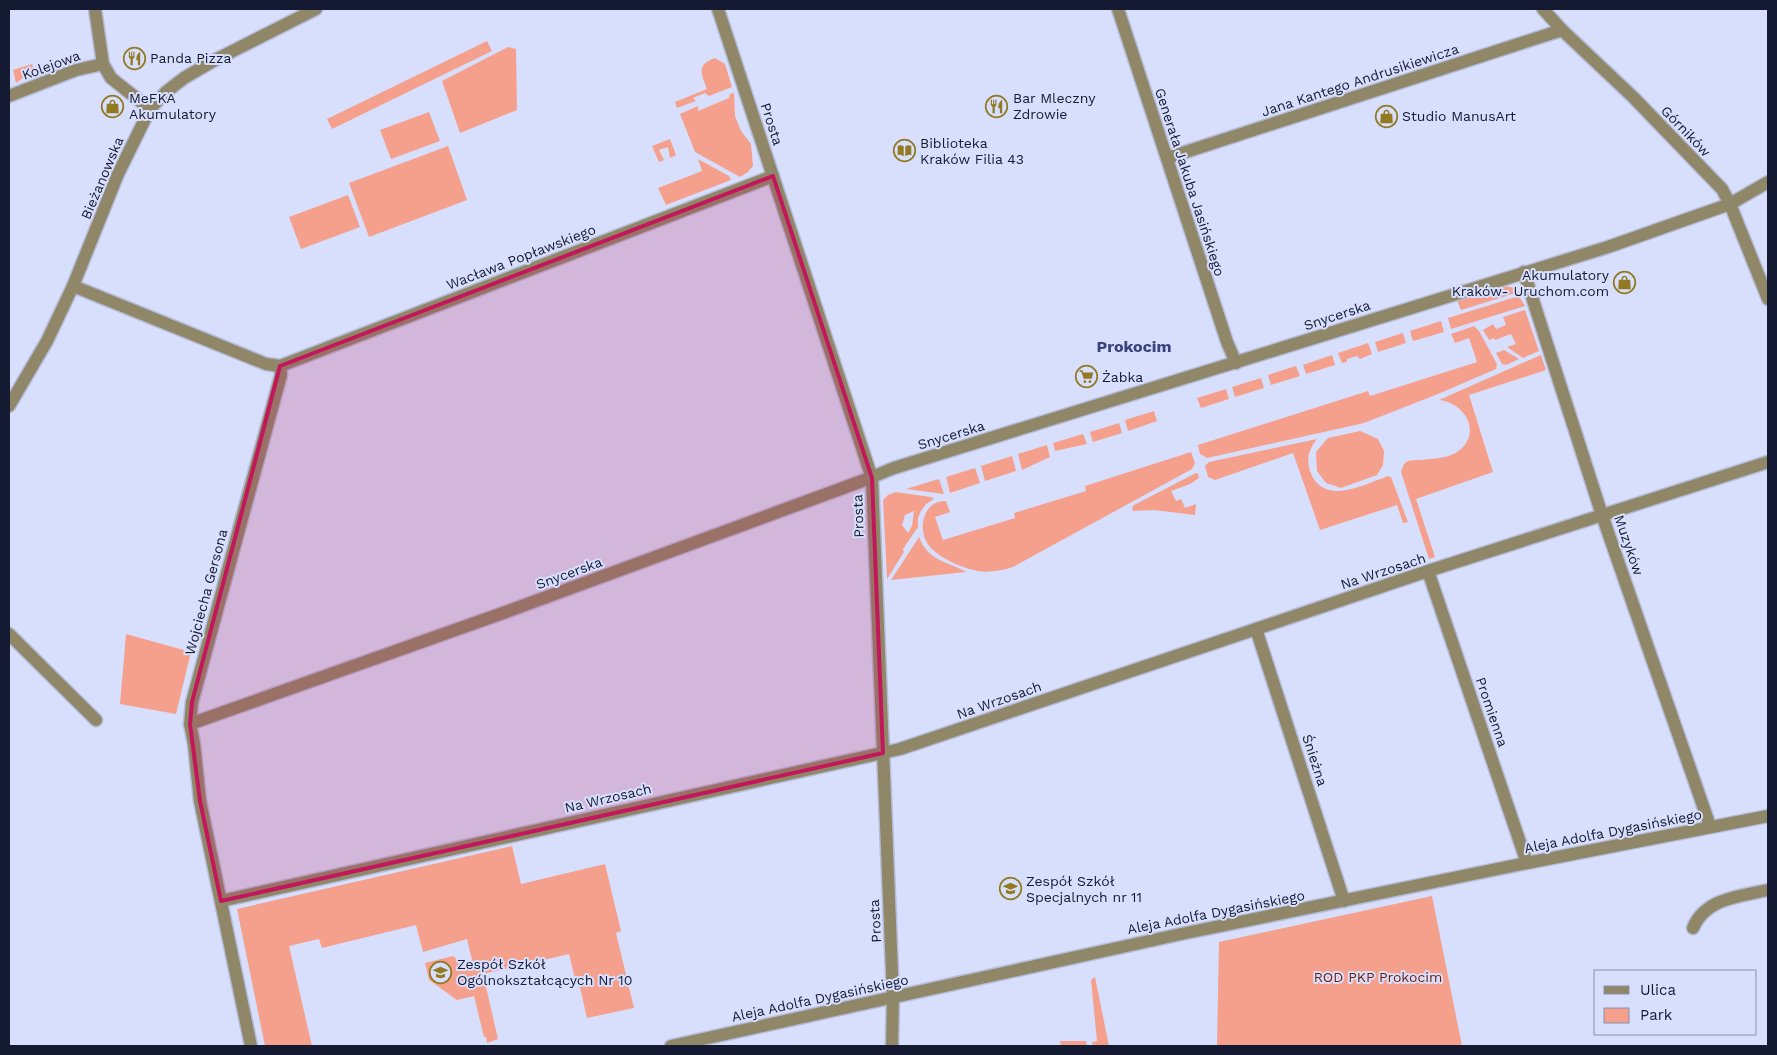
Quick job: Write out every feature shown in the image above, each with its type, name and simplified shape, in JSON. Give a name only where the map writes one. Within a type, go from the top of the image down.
[{"type":"street","points":[[95,9],[103,64],[111,78],[150,109]]},
{"type":"street","name":"Bieżanowska","points":[[9,406],[47,342],[73,286],[118,174],[150,109],[166,92],[184,78],[215,60],[316,9]]},
{"type":"street","name":"Prosta","points":[[718,9],[872,478],[894,997],[892,1046]]},
{"type":"street","name":"Generała Jakuba Jasińskiego","points":[[1118,9],[1227,342],[1236,363]]},
{"type":"street","name":"Górników","points":[[1543,9],[1722,189],[1730,204],[1768,299]]},
{"type":"street","name":"Jana Kantego Andrusikiewicza","points":[[1167,158],[1562,30]]},
{"type":"street","name":"Kolejowa","points":[[9,96],[76,70],[103,64]]},
{"type":"street","name":"Wacława Popławskiego","points":[[280,366],[773,176]]},
{"type":"street","name":"Snycerska","points":[[190,724],[503,613],[872,478],[894,468],[1608,246],[1730,204],[1768,182]]},
{"type":"street","name":"Muzyków","points":[[1524,272],[1602,515],[1710,826]]},
{"type":"street","points":[[73,286],[266,364],[280,366]]},
{"type":"street","name":"Wojciecha Gersona","points":[[250,1046],[200,801],[190,724],[192,702],[281,375],[280,366]]},
{"type":"street","name":"Na Wrzosach","points":[[221,900],[900,749],[1428,572],[1768,462]]},
{"type":"street","name":"Promienna","points":[[1428,572],[1527,863]]},
{"type":"street","name":"Śnieżna","points":[[1256,629],[1344,901]]},
{"type":"street","points":[[9,634],[96,720]]},
{"type":"street","name":"Aleja Adolfa Dygasińskiego","points":[[671,1046],[1122,946],[1710,826],[1768,816]]},
{"type":"street","points":[[1693,928],[1696,918],[1708,907],[1725,900],[1768,890]]},
{"type":"highlighted area","points":[[773,176],[872,478],[883,753],[221,901],[200,801],[190,724],[192,702],[280,366]]},
{"type":"green space","points":[[487,41],[492,51],[332,129],[327,119]]},
{"type":"green space","points":[[508,47],[516,49],[517,110],[460,133],[442,81]]},
{"type":"green space","points":[[715,58],[725,64],[732,87],[709,96],[705,93],[693,98],[696,101],[677,108],[675,102],[707,89],[702,70],[705,64]]},
{"type":"green space","points":[[32,64],[34,70],[16,83],[13,70]]},
{"type":"green space","points":[[734,93],[735,116],[741,131],[751,144],[753,166],[740,177],[695,152],[680,114],[698,106],[698,111],[729,98],[730,94]]},
{"type":"green space","points":[[429,112],[440,141],[391,159],[380,130]]},
{"type":"green space","points":[[670,139],[676,155],[670,158],[668,147],[659,150],[664,160],[659,162],[652,146]]},
{"type":"green space","points":[[448,146],[467,200],[369,237],[349,183]]},
{"type":"green space","points":[[698,159],[729,176],[731,180],[666,205],[658,188],[702,171]]},
{"type":"green space","points":[[348,195],[360,227],[301,249],[289,217]]},
{"type":"green space","points":[[1501,286],[1511,287],[1519,292],[1461,310],[1457,300]]},
{"type":"green space","points":[[1519,296],[1525,306],[1451,329],[1448,318]]},
{"type":"green space","points":[[1525,310],[1539,351],[1523,358],[1507,347],[1516,344],[1511,334],[1495,340],[1494,338],[1489,340],[1483,330],[1493,324],[1496,329],[1506,325],[1503,317]]},
{"type":"green space","points":[[1441,321],[1444,332],[1413,341],[1410,331]]},
{"type":"green space","points":[[1474,326],[1479,331],[1497,364],[1496,369],[1364,423],[1207,458],[1200,454],[1198,445],[1368,391],[1370,396],[1477,362],[1469,338],[1455,343],[1451,334]]},
{"type":"green space","points":[[1403,333],[1406,343],[1378,352],[1375,342]]},
{"type":"green space","points":[[1368,343],[1372,354],[1360,359],[1357,356],[1347,359],[1347,362],[1342,363],[1338,353]]},
{"type":"green space","points":[[1504,350],[1519,359],[1506,365],[1502,364],[1496,353]]},
{"type":"green space","points":[[1332,355],[1335,365],[1306,374],[1303,365]]},
{"type":"green space","points":[[1541,355],[1546,370],[1469,395],[1493,472],[1416,499],[1435,557],[1429,559],[1401,472],[1404,464],[1408,461],[1447,457],[1465,445],[1469,437],[1470,428],[1468,420],[1457,407],[1449,402],[1439,400]]},
{"type":"green space","points":[[1296,366],[1300,376],[1271,385],[1268,375]]},
{"type":"green space","points":[[1261,378],[1264,388],[1235,397],[1232,387]]},
{"type":"green space","points":[[1226,389],[1229,399],[1201,408],[1197,398]]},
{"type":"green space","points":[[1154,411],[1157,421],[1128,431],[1125,420]]},
{"type":"green space","points":[[1119,423],[1122,433],[1093,442],[1090,432]]},
{"type":"green space","points":[[1360,431],[1378,439],[1384,451],[1383,465],[1377,475],[1341,488],[1326,483],[1317,471],[1316,452],[1328,438]]},
{"type":"green space","points":[[1083,434],[1087,444],[1055,451],[1053,443]]},
{"type":"green space","points":[[1317,439],[1310,450],[1308,458],[1310,471],[1316,482],[1324,488],[1334,491],[1356,488],[1388,476],[1391,477],[1408,522],[1403,523],[1397,505],[1320,530],[1293,453],[1215,480],[1208,477],[1205,466],[1209,462]]},
{"type":"green space","points":[[1047,445],[1050,457],[1022,470],[1018,454]]},
{"type":"green space","points":[[1191,452],[1195,463],[1192,469],[1013,567],[987,572],[964,567],[935,552],[926,541],[924,535],[923,521],[925,515],[928,509],[939,502],[946,501],[950,512],[935,517],[943,540],[1015,518],[1014,513],[1086,491],[1085,486]]},
{"type":"green space","points":[[1012,456],[1016,471],[985,481],[981,466]]},
{"type":"green space","points":[[975,468],[980,483],[950,493],[946,477]]},
{"type":"green space","points":[[1196,473],[1199,478],[1190,484],[1171,491],[1176,501],[1181,499],[1185,508],[1196,504],[1195,515],[1154,510],[1133,511],[1132,507],[1134,505]]},
{"type":"green space","points":[[939,479],[944,494],[906,489]]},
{"type":"green space","points":[[896,492],[934,499],[926,504],[921,511],[918,518],[918,527],[903,549],[904,552],[887,579],[883,500],[888,495]],"holes":[[[914,511],[912,526],[908,533],[902,525],[905,515]]]},
{"type":"green space","points":[[919,537],[927,551],[933,556],[966,572],[891,580]]},
{"type":"green space","points":[[126,634],[191,652],[176,714],[120,704]]},
{"type":"green space","points":[[512,846],[521,884],[605,864],[621,931],[616,933],[634,1008],[587,1018],[578,979],[575,979],[569,954],[483,974],[498,1039],[487,1043],[474,996],[457,1000],[429,980],[425,963],[453,956],[461,963],[472,960],[467,939],[423,952],[416,925],[322,948],[319,939],[289,946],[312,1046],[265,1046],[237,909]]},
{"type":"green space","name":"ROD PKP Prokocim","points":[[1432,896],[1462,1046],[1217,1046],[1219,942]]},
{"type":"green space","points":[[1095,977],[1109,1046],[1093,1046],[1092,1042],[1097,1041],[1091,980]]},
{"type":"green space","points":[[1060,1041],[1086,1041],[1087,1046],[1061,1046]]},
{"type":"place","name":"Panda Pizza","points":[[134,58]]},
{"type":"place","name":"MeFKA Akumulatory","points":[[113,106]]},
{"type":"place","name":"Bar Mleczny Zdrowie","points":[[997,106]]},
{"type":"place","name":"Studio ManusArt","points":[[1386,116]]},
{"type":"place","name":"Biblioteka Kraków Filia 43","points":[[904,151]]},
{"type":"place","name":"Akumulatory Kraków- Uruchom.com","points":[[1625,283]]},
{"type":"place","name":"Żabka","points":[[1086,377]]},
{"type":"place","name":"Zespół Szkół Specjalnych nr 11","points":[[1010,889]]},
{"type":"place","name":"Zespół Szkół Ogólnokształcących Nr 10","points":[[441,972]]},
{"type":"district","name":"Prokocim","points":[[1134,346]]}]
